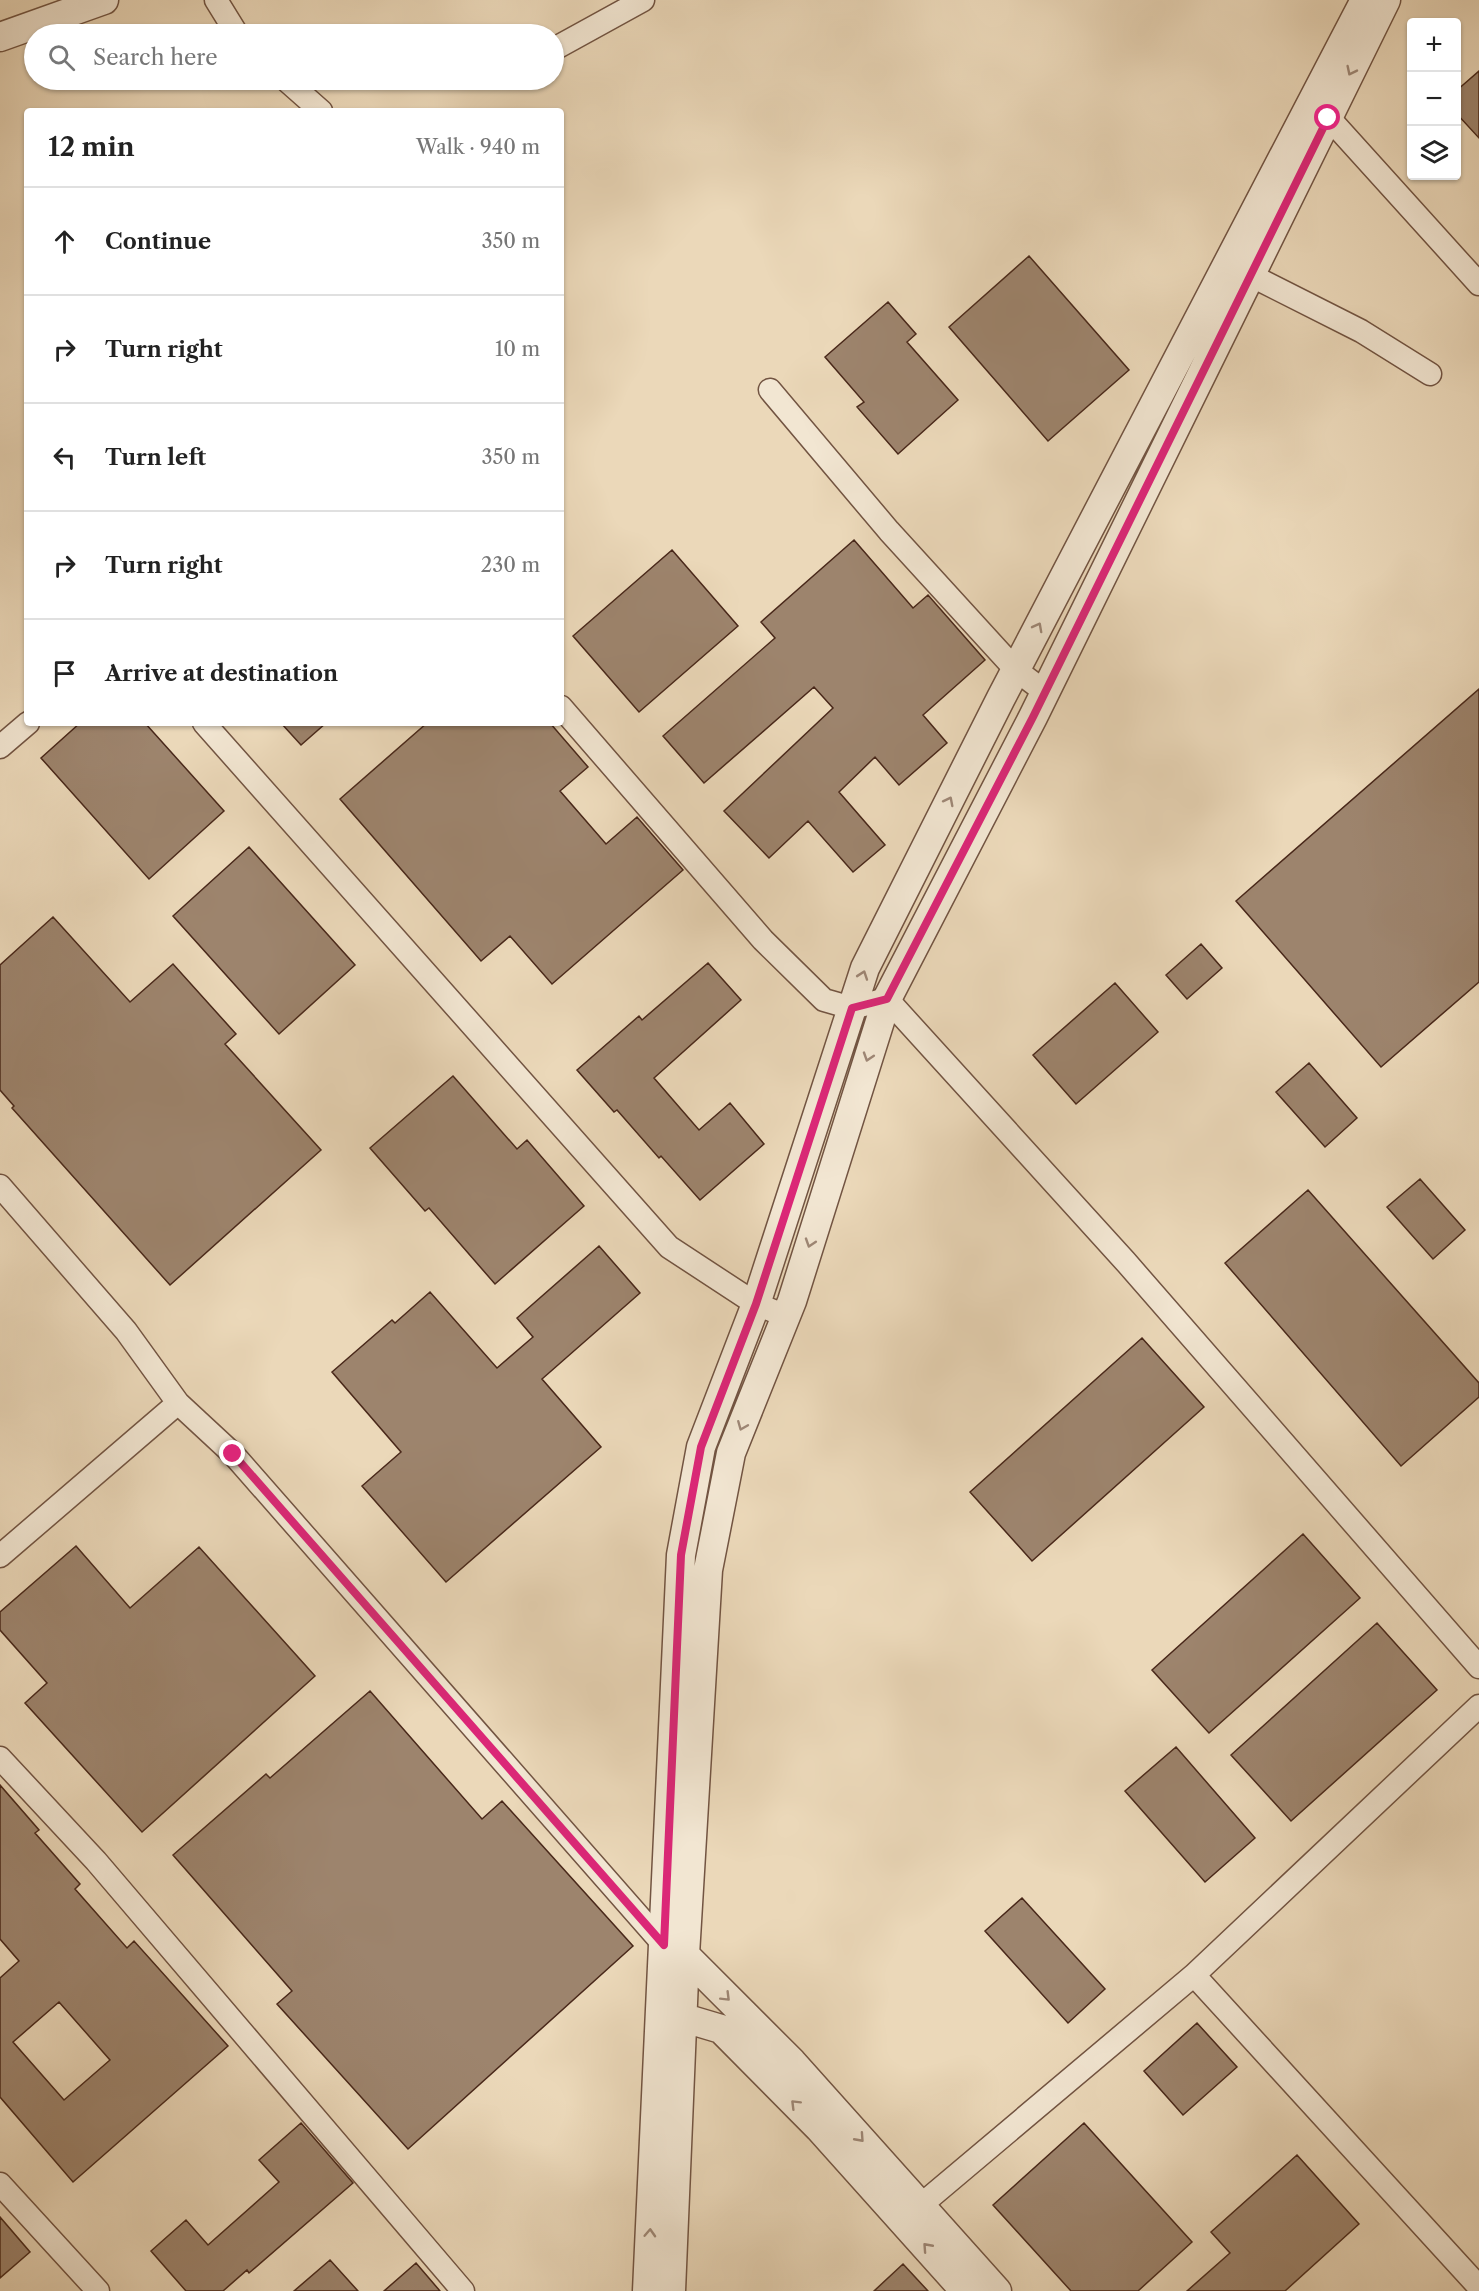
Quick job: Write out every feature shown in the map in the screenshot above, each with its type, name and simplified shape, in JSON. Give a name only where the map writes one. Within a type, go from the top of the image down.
[{"type":"street","points":[[37,24],[104,0]]},
{"type":"street","points":[[216,0],[231,24]]},
{"type":"street","points":[[564,43],[643,0]]},
{"type":"street","points":[[674,1950],[708,1570],[731,1452],[786,1316],[887,999],[1046,692],[1250,275],[1365,0]]},
{"type":"street","points":[[671,2291],[672,2017],[681,1555],[701,1447],[756,1304],[865,968],[1016,670],[1321,109],[1386,0]]},
{"type":"street","points":[[0,37],[24,28]]},
{"type":"street","points":[[297,90],[318,108]]},
{"type":"street","points":[[1321,109],[1479,284]]},
{"type":"street","points":[[1250,275],[1361,331],[1431,374]]},
{"type":"street","points":[[770,390],[889,531],[1016,670],[1046,692]]},
{"type":"street","points":[[564,710],[763,940],[824,1000],[852,1008],[887,999]]},
{"type":"street","points":[[0,747],[24,726]]},
{"type":"street","points":[[207,726],[669,1247],[756,1304],[786,1316]]},
{"type":"street","points":[[887,999],[1125,1261],[1479,1667]]},
{"type":"street","points":[[0,1186],[126,1330],[178,1403],[233,1454],[674,1950],[792,2062],[997,2291]]},
{"type":"street","points":[[0,1556],[178,1403]]},
{"type":"street","points":[[921,2205],[1194,1975],[1479,1706]]},
{"type":"street","points":[[0,1758],[96,1861],[463,2291]]},
{"type":"street","points":[[1194,1975],[1479,2287]]},
{"type":"street","points":[[647,2291],[672,2017]]},
{"type":"street","points":[[672,2017],[722,2029],[819,2128],[966,2291]]},
{"type":"street","points":[[0,2184],[98,2291]]},
{"type":"building","points":[[1479,71],[1479,138],[1461,118],[1461,87]]},
{"type":"building","points":[[1029,256],[1129,370],[1048,441],[949,327]]},
{"type":"building","points":[[888,302],[916,334],[907,342],[958,400],[898,454],[857,407],[864,402],[825,357]]},
{"type":"building","points":[[854,540],[913,608],[928,595],[985,660],[923,715],[947,743],[899,785],[875,757],[839,792],[885,845],[853,872],[808,821],[769,858],[724,811],[833,708],[814,687],[704,783],[663,736],[775,638],[761,622]]},
{"type":"building","points":[[672,550],[738,626],[639,712],[573,636]]},
{"type":"building","points":[[1479,689],[1479,982],[1381,1067],[1236,901]]},
{"type":"building","points":[[77,726],[148,726],[224,811],[149,879],[41,758]]},
{"type":"building","points":[[284,726],[323,726],[301,745]]},
{"type":"building","points":[[424,726],[553,726],[588,767],[560,791],[606,844],[637,817],[683,870],[552,984],[510,936],[481,961],[340,799]]},
{"type":"building","points":[[249,847],[355,965],[279,1034],[173,916]]},
{"type":"building","points":[[53,917],[130,1002],[173,964],[236,1034],[225,1044],[321,1150],[170,1285],[12,1108],[14,1106],[0,1090],[0,965]]},
{"type":"building","points":[[1201,944],[1222,968],[1187,999],[1166,975]]},
{"type":"building","points":[[708,963],[741,1000],[654,1078],[699,1130],[730,1103],[764,1144],[700,1200],[617,1110],[614,1112],[577,1070],[639,1016],[642,1020]]},
{"type":"building","points":[[1115,983],[1158,1032],[1076,1104],[1033,1055]]},
{"type":"building","points":[[1309,1063],[1357,1118],[1325,1147],[1276,1092]]},
{"type":"building","points":[[453,1076],[517,1149],[527,1140],[584,1206],[495,1284],[429,1208],[425,1211],[370,1148]]},
{"type":"building","points":[[1420,1179],[1465,1230],[1433,1259],[1387,1207]]},
{"type":"building","points":[[1308,1190],[1479,1383],[1479,1397],[1401,1466],[1225,1263]]},
{"type":"building","points":[[599,1246],[640,1293],[542,1379],[601,1447],[446,1582],[362,1486],[401,1452],[332,1372],[392,1320],[395,1323],[430,1292],[497,1368],[533,1337],[517,1318]]},
{"type":"building","points":[[1142,1338],[1204,1407],[1032,1561],[970,1492]]},
{"type":"building","points":[[1303,1534],[1360,1598],[1209,1733],[1152,1670]]},
{"type":"building","points":[[76,1546],[130,1608],[199,1547],[315,1676],[142,1832],[25,1703],[47,1683],[0,1630],[0,1612]]},
{"type":"building","points":[[1377,1623],[1437,1690],[1291,1821],[1231,1755]]},
{"type":"building","points":[[370,1691],[482,1819],[502,1801],[633,1946],[408,2149],[277,2004],[292,1991],[173,1855],[266,1774],[270,1778]]},
{"type":"building","points":[[1176,1747],[1255,1838],[1205,1882],[1125,1791]]},
{"type":"building","points":[[0,1785],[39,1830],[35,1833],[80,1884],[75,1889],[127,1948],[134,1941],[228,2046],[73,2182],[0,2097],[0,1978],[19,1961],[0,1939]],"holes":[[[59,2002],[110,2060],[64,2100],[13,2042]]]},
{"type":"building","points":[[1022,1898],[1105,1989],[1068,2023],[985,1931]]},
{"type":"building","points":[[1197,2023],[1237,2067],[1183,2115],[1144,2071]]},
{"type":"building","points":[[301,2123],[353,2183],[249,2273],[247,2270],[223,2291],[186,2291],[151,2251],[186,2220],[208,2245],[279,2182],[259,2160]]},
{"type":"building","points":[[1084,2123],[1192,2242],[1138,2291],[1071,2291],[993,2205]]},
{"type":"building","points":[[1297,2155],[1359,2224],[1285,2291],[1187,2291],[1230,2253],[1211,2232]]},
{"type":"building","points":[[0,2217],[30,2252],[0,2278]]},
{"type":"building","points":[[330,2260],[358,2291],[294,2291]]},
{"type":"building","points":[[416,2263],[440,2291],[384,2291]]},
{"type":"building","points":[[903,2264],[928,2291],[874,2291]]},
{"type":"route","points":[[233,1454],[664,1945],[681,1555],[701,1447],[756,1304],[852,1008],[887,999],[1033,717],[1328,118]]}]
